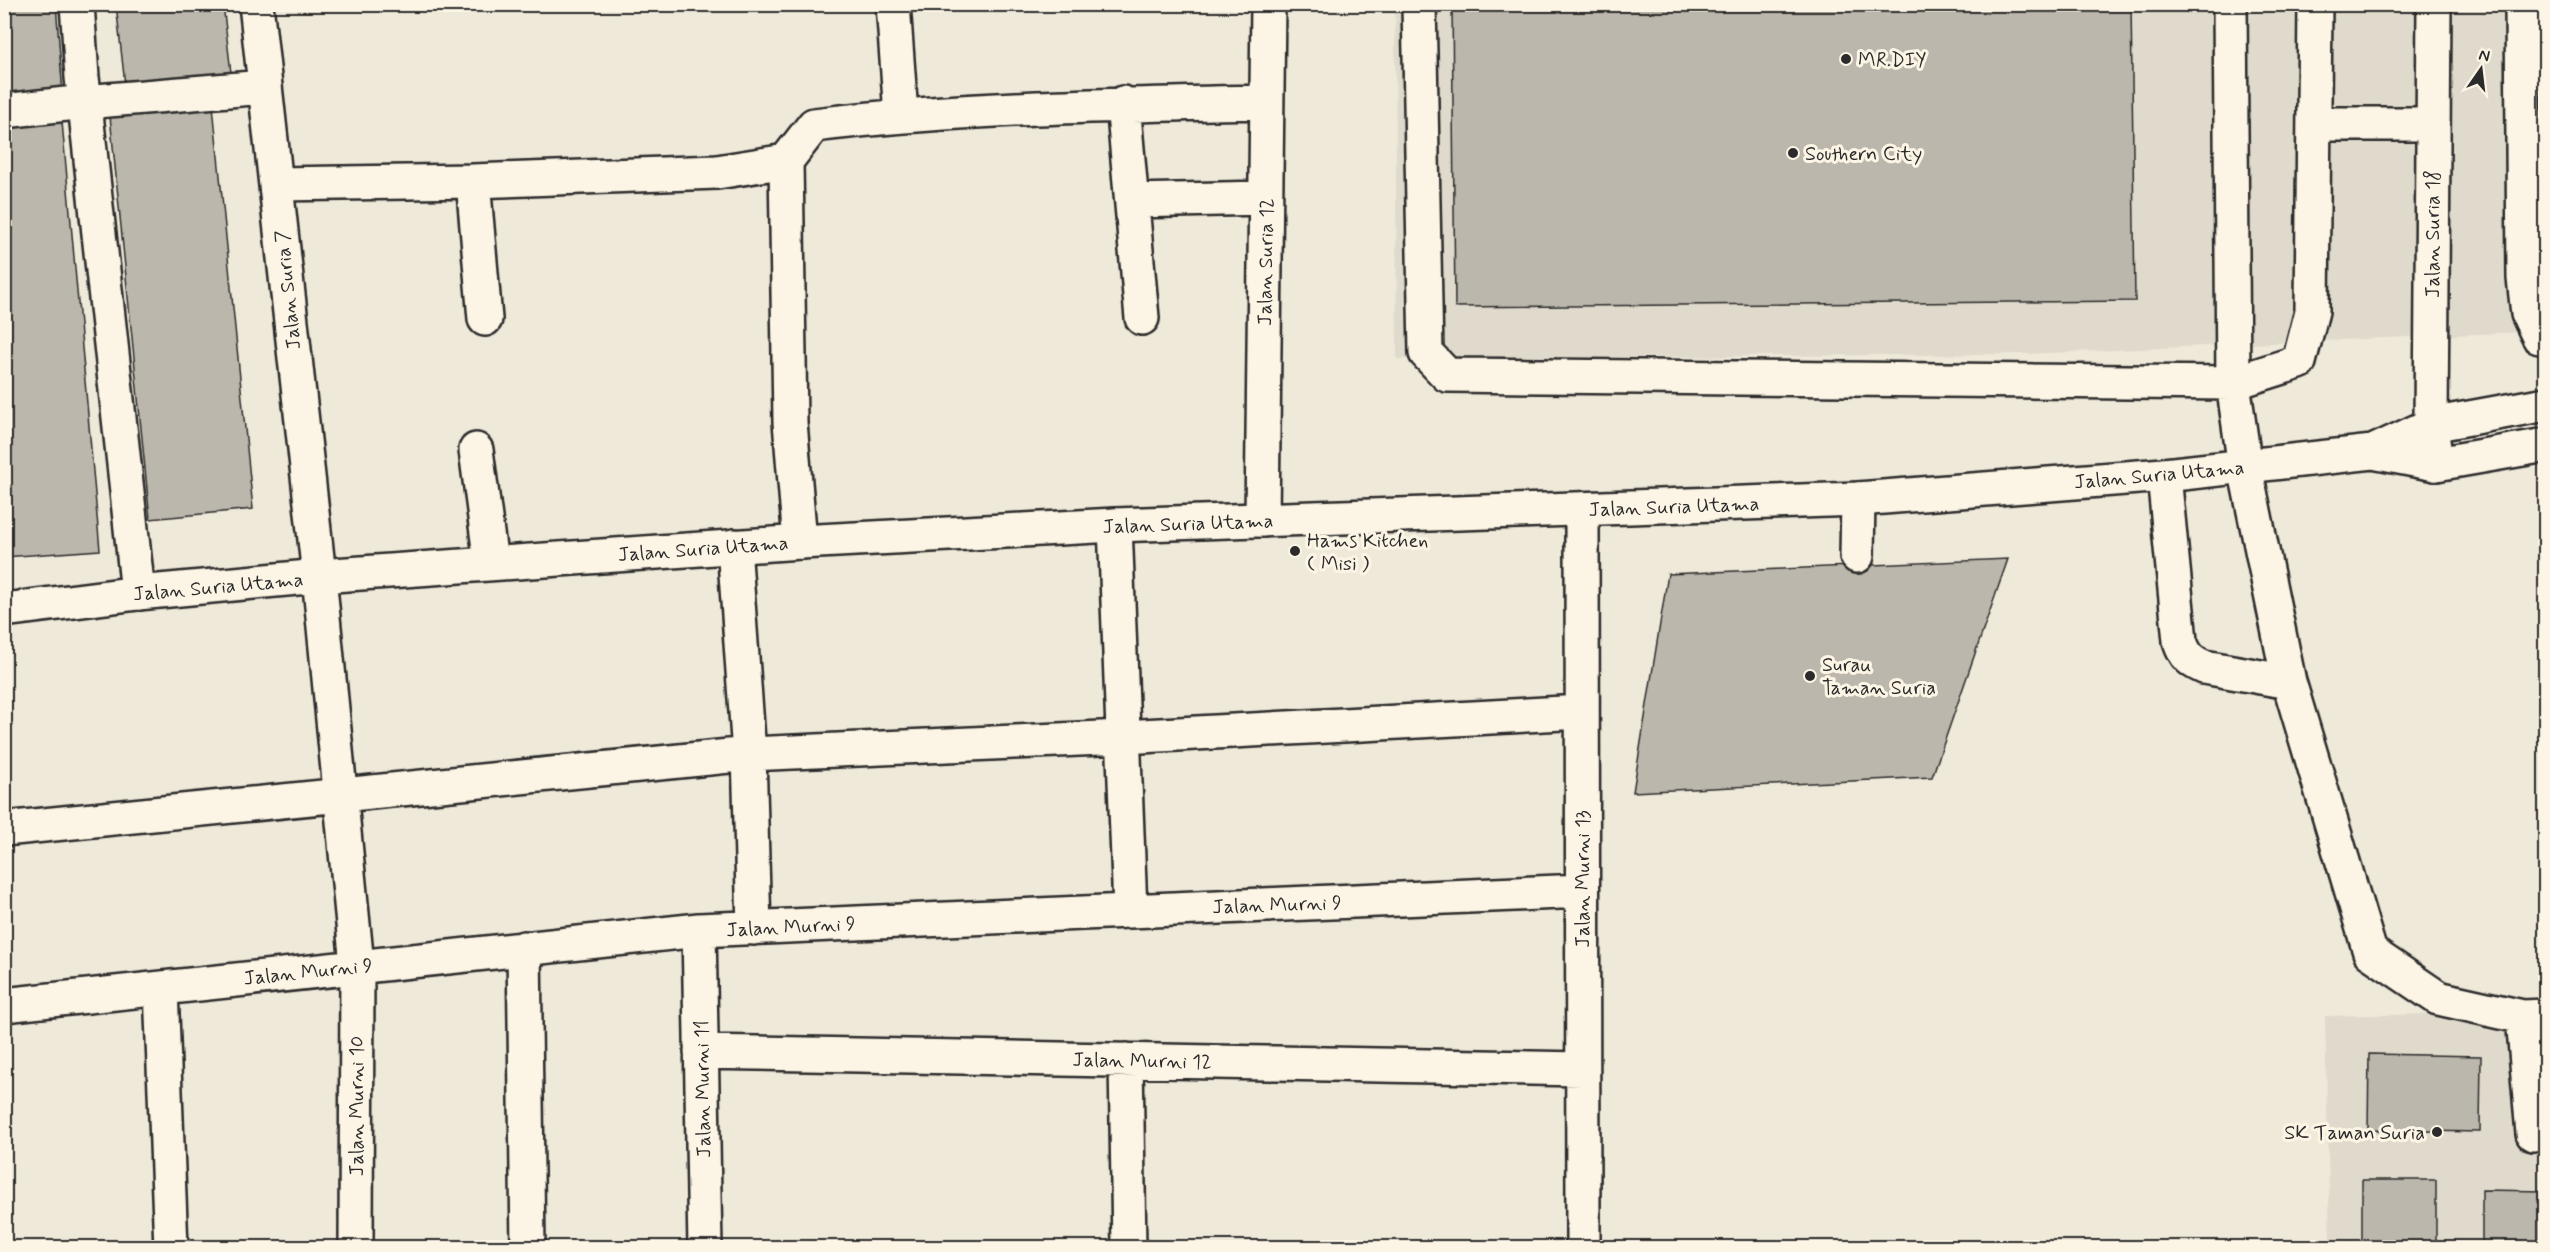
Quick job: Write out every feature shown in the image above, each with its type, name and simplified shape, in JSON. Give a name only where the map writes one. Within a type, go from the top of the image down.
[{"type":"street","points":[[77,4],[84,102],[138,593]]},
{"type":"street","name":"Jalan Suria 7","points":[[256,4],[319,576],[340,794]]},
{"type":"street","points":[[893,4],[901,115]]},
{"type":"street","name":"Jalan Suria 12","points":[[1262,520],[1268,4]]},
{"type":"street","points":[[1419,4],[1426,353],[1447,375],[2232,383],[2299,362],[2312,312],[2315,4]]},
{"type":"street","points":[[2230,4],[2232,383],[2245,467],[2289,682],[2370,952],[2438,998],[2534,1017],[2533,1134]]},
{"type":"street","name":"Jalan Suria 18","points":[[2434,4],[2431,425],[2436,464]]},
{"type":"street","points":[[2522,4],[2524,278],[2528,314],[2540,337],[2546,337]]},
{"type":"street","points":[[4,111],[265,87]]},
{"type":"street","points":[[800,542],[790,422],[786,161],[814,125],[901,115],[1123,104],[1266,102]]},
{"type":"street","points":[[1123,104],[1142,318]]},
{"type":"street","points":[[2314,124],[2433,124]]},
{"type":"street","points":[[276,184],[473,181],[717,172],[786,161]]},
{"type":"street","points":[[473,181],[485,319]]},
{"type":"street","points":[[1132,201],[1265,198]]},
{"type":"street","name":"Jalan Suria Utama","points":[[2373,452],[2431,425],[2546,404]]},
{"type":"street","name":"Jalan Suria Utama","points":[[4,610],[138,593],[319,576],[735,546],[1115,525],[1858,499],[2164,475],[2373,452],[2436,464],[2546,445]]},
{"type":"street","points":[[476,450],[491,564]]},
{"type":"street","points":[[2164,475],[2180,641],[2184,653],[2193,662],[2204,667],[2289,682]]},
{"type":"street","points":[[1857,556],[1858,499]]},
{"type":"street","name":"Jalan Murni 13","points":[[1582,510],[1583,1248]]},
{"type":"street","points":[[1115,525],[1130,910]]},
{"type":"street","points":[[735,546],[749,754],[754,928]]},
{"type":"street","points":[[4,829],[749,754],[1124,737],[1582,712]]},
{"type":"street","name":"Jalan Murni 10","points":[[340,794],[357,965],[356,1248]]},
{"type":"street","name":"Jalan Murni 9","points":[[4,1005],[357,965],[699,930],[1582,891]]},
{"type":"street","name":"Jalan Murni 11","points":[[699,930],[705,1248]]},
{"type":"street","points":[[524,948],[528,1248]]},
{"type":"street","points":[[161,988],[171,1248]]},
{"type":"street","name":"Jalan Murni 12","points":[[701,1052],[1582,1069]]},
{"type":"street","points":[[1126,1060],[1129,1248]]},
{"type":"shaded area","points":[[1395,5],[2545,5],[2545,331],[2028,354],[1397,359]]},
{"type":"shaded area","name":"SK Taman Suria","points":[[2545,1012],[2545,1247],[2330,1247],[2325,1016]]},
{"type":"building","points":[[4,4],[56,4],[63,95],[4,100]]},
{"type":"building","points":[[116,4],[223,4],[231,73],[125,85]]},
{"type":"building","name":"Southern City","points":[[1452,4],[2131,4],[2135,301],[1455,307]]},
{"type":"building","points":[[213,106],[253,509],[150,519],[110,116]]},
{"type":"building","points":[[62,122],[100,550],[4,557],[4,127]]},
{"type":"building","name":"Surau Taman Suria","points":[[2008,559],[1932,777],[1633,792],[1668,574]]},
{"type":"building","points":[[2369,1054],[2481,1056],[2480,1132],[2368,1130]]},
{"type":"building","points":[[2362,1180],[2436,1180],[2436,1248],[2362,1248]]},
{"type":"building","points":[[2482,1190],[2546,1191],[2546,1248],[2482,1248]]},
{"type":"place","name":"MR.DIY","points":[[1846,59]]},
{"type":"place","name":"Southern City","points":[[1793,153]]},
{"type":"place","name":"Hams Kitchen ( Misi )","points":[[1295,551]]},
{"type":"place","name":"Surau Taman Suria","points":[[1810,676]]},
{"type":"place","name":"SK Taman Suria","points":[[2437,1132]]}]
